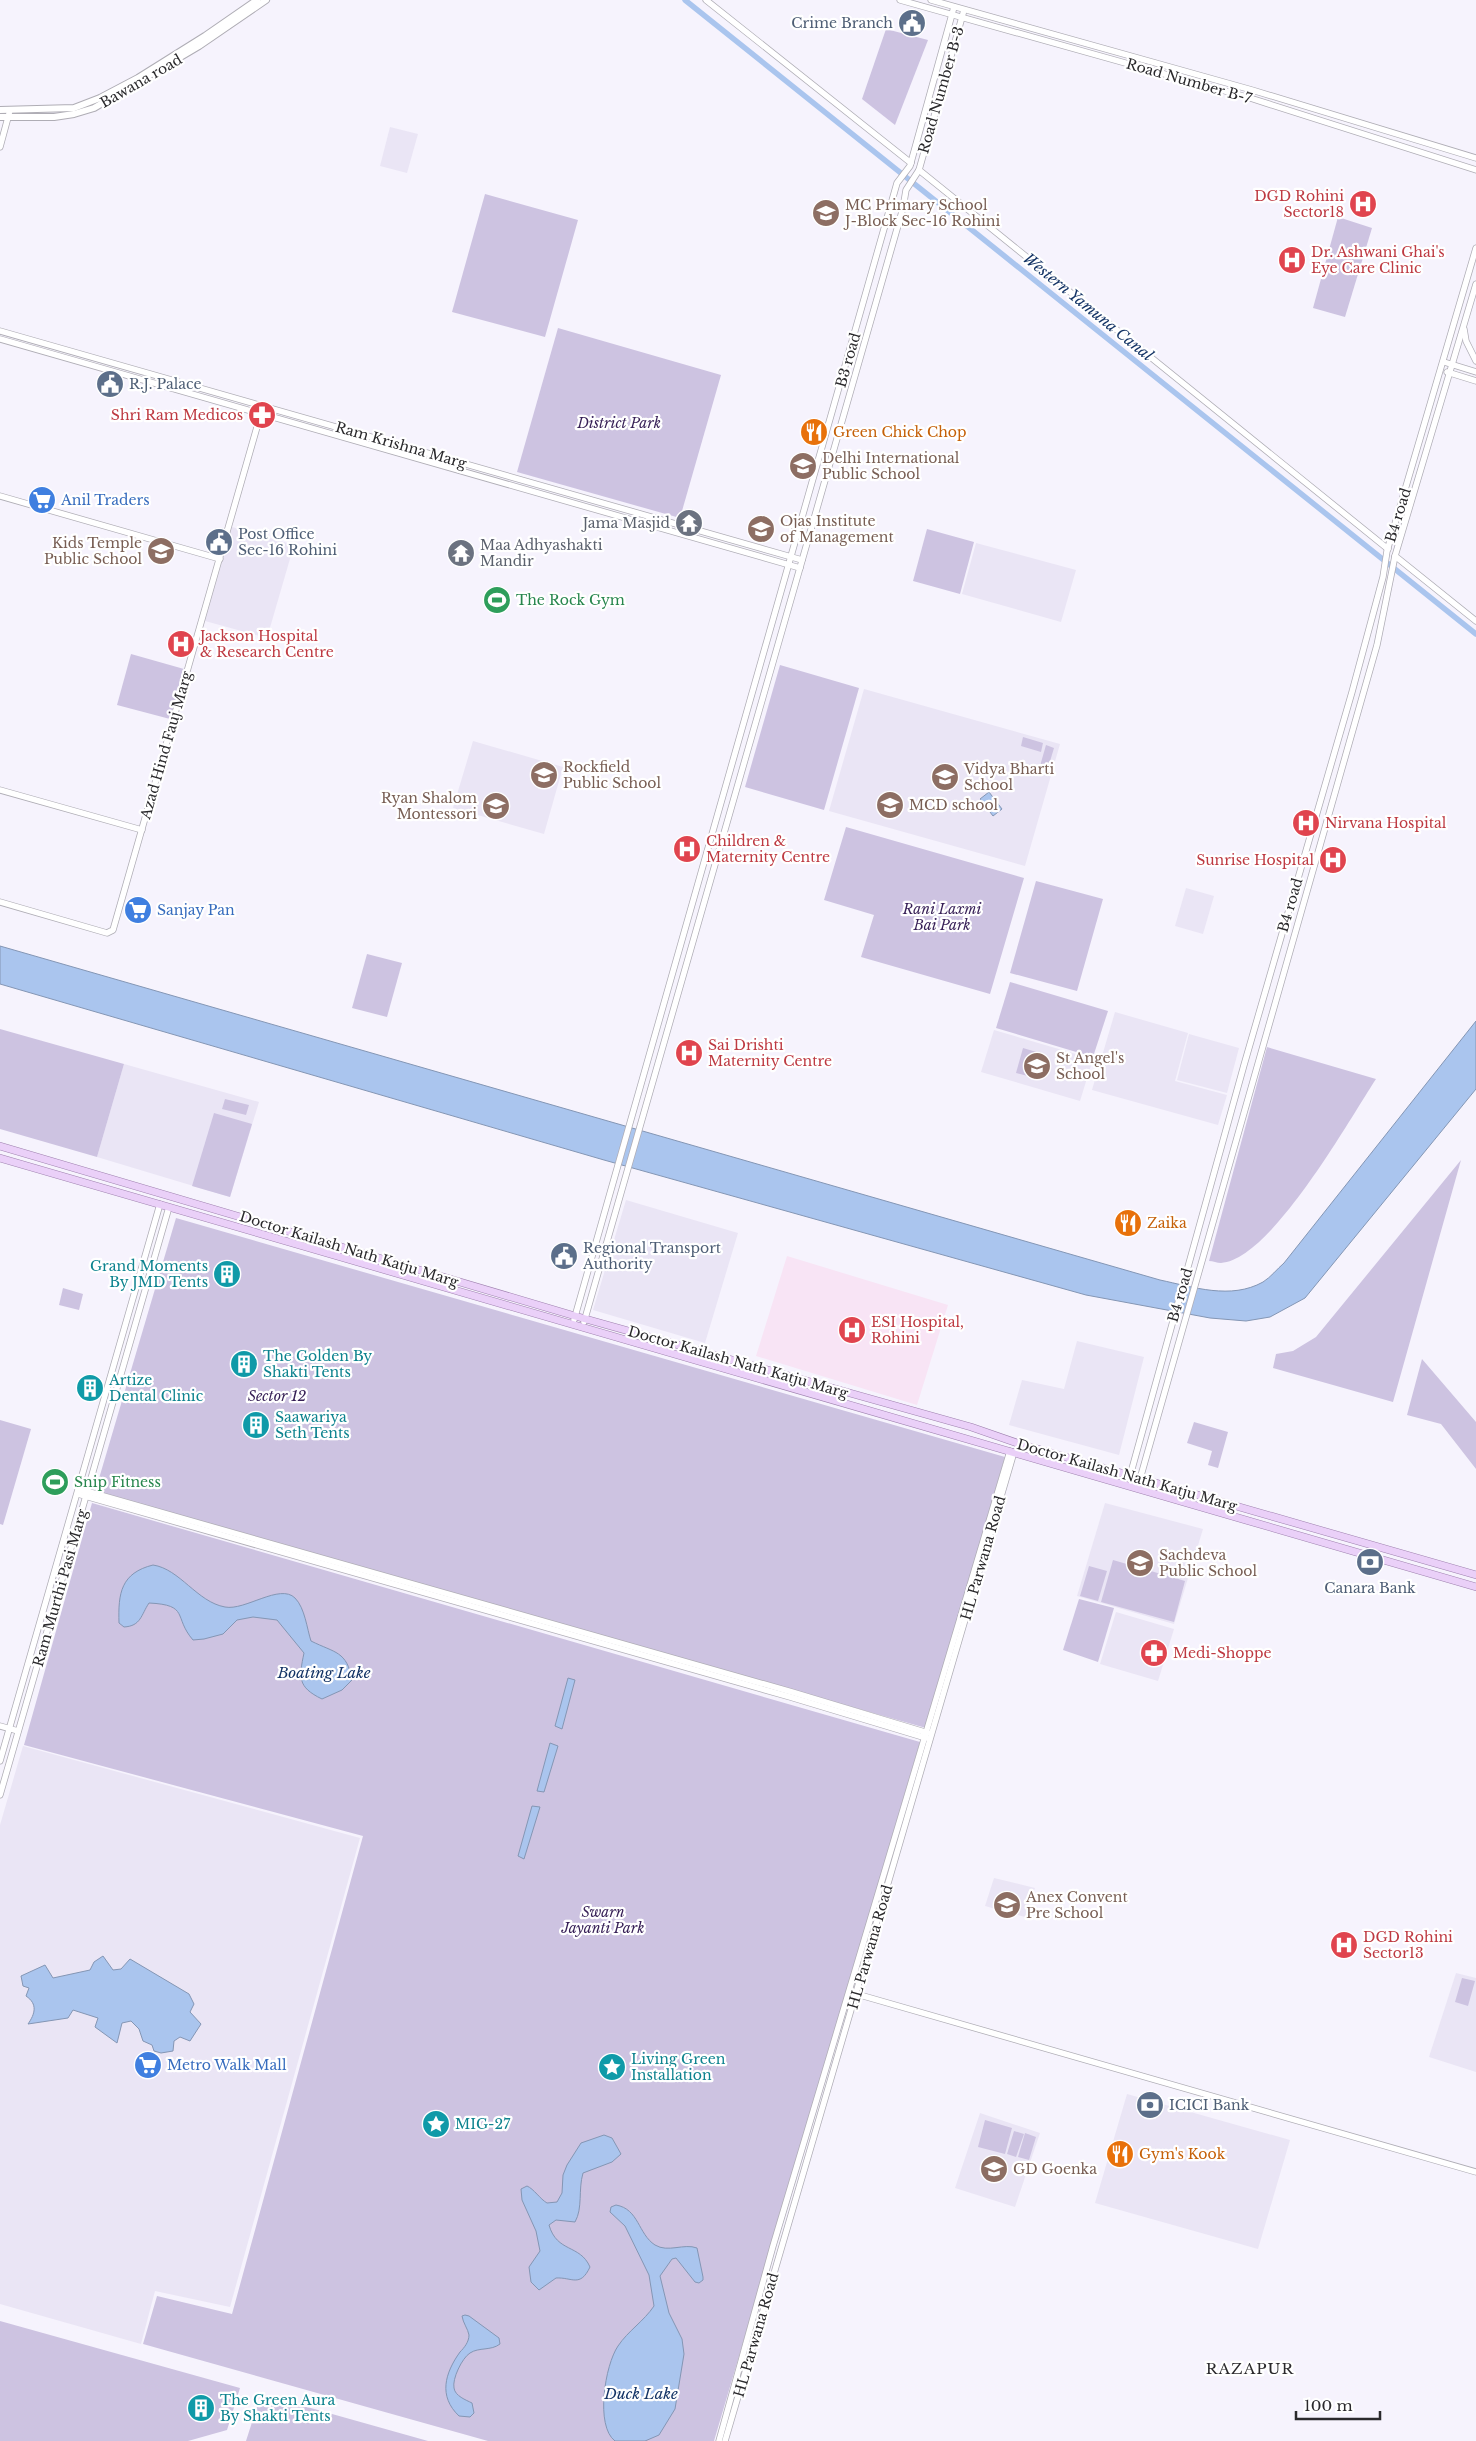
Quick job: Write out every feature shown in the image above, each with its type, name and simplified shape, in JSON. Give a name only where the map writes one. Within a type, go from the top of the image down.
[{"type":"main road","name":"Bawana road","points":[[9,114],[74,108],[100,98],[172,57],[257,0]]},
{"type":"main road","name":"Bawana road","points":[[0,113],[54,117],[94,108],[199,46],[266,0]]},
{"type":"main road","name":"Doctor Kailash Nath Katju Marg","points":[[0,1146],[575,1316],[1476,1575]]},
{"type":"main road","points":[[26,1165],[29,1154]]},
{"type":"main road","name":"Doctor Kailash Nath Katju Marg","points":[[0,1158],[949,1432],[1476,1587]]},
{"type":"main road","points":[[256,1232],[259,1222]]},
{"type":"main road","points":[[949,1432],[952,1423]]},
{"type":"street","points":[[706,0],[911,165],[954,7]]},
{"type":"street","name":"Road Number B-7","points":[[900,0],[1250,98],[1476,170]]},
{"type":"street","name":"Road Number B-7","points":[[931,0],[1252,90],[1476,158]]},
{"type":"street","name":"Road Number B-3","points":[[918,172],[964,10]]},
{"type":"street","points":[[0,147],[9,114]]},
{"type":"street","name":"B3 road","points":[[573,1324],[897,183],[911,165]]},
{"type":"street","points":[[918,172],[1388,550]]},
{"type":"street","name":"B3 road","points":[[582,1327],[901,216],[906,190],[918,172]]},
{"type":"street","name":"B4 road","points":[[1130,1476],[1383,577],[1388,550],[1475,257],[1476,248]]},
{"type":"street","name":"B4 road","points":[[1140,1478],[1376,645],[1391,585],[1395,558],[1476,284]]},
{"type":"street","points":[[1464,327],[1466,341],[1476,360]]},
{"type":"street","name":"Ram Krishna Marg","points":[[0,331],[802,560]]},
{"type":"street","name":"Ram Krishna Marg","points":[[0,339],[800,568]]},
{"type":"street","points":[[1444,362],[1476,372]]},
{"type":"street","points":[[1441,370],[1476,381]]},
{"type":"street","name":"Azad Hind Fauj Marg","points":[[0,902],[106,933],[113,930],[261,413]]},
{"type":"street","points":[[0,496],[220,559]]},
{"type":"street","points":[[1395,558],[1476,621]]},
{"type":"street","points":[[0,790],[142,830]]},
{"type":"street","name":"Ram Murthi Pasi Marg","points":[[0,1761],[79,1492],[160,1204]]},
{"type":"street","name":"Ram Murthi Pasi Marg","points":[[0,1795],[169,1207]]},
{"type":"street","points":[[603,1217],[613,1220]]},
{"type":"street","name":"HL Parwana Road","points":[[725,2441],[856,1994],[928,1736],[1012,1452]]},
{"type":"street","points":[[79,1492],[792,1692],[928,1736],[848,1991],[773,2246],[719,2441]]},
{"type":"street","points":[[0,1726],[18,1731]]},
{"type":"street","points":[[848,1991],[1476,2172]]},
{"type":"shaded area","points":[[390,127],[418,134],[407,173],[380,166]]},
{"type":"shaded area","points":[[232,527],[294,545],[267,638],[205,621]]},
{"type":"shaded area","points":[[976,543],[1076,570],[1061,622],[962,594]]},
{"type":"shaded area","name":"Vidya Bharti School","points":[[864,689],[1060,744],[1025,866],[829,811]]},
{"type":"shaded area","points":[[473,741],[563,767],[544,834],[453,808]]},
{"type":"shaded area","points":[[1186,888],[1214,896],[1203,934],[1175,926]]},
{"type":"shaded area","points":[[1115,1012],[1188,1033],[1175,1081],[1227,1095],[1218,1125],[1092,1090]]},
{"type":"shaded area","name":"St Angel's School","points":[[994,1030],[1093,1059],[1080,1101],[981,1072]]},
{"type":"shaded area","points":[[1189,1034],[1239,1048],[1227,1093],[1177,1080]]},
{"type":"shaded area","points":[[124,1064],[259,1102],[230,1197],[97,1157]]},
{"type":"shaded area","points":[[626,1200],[738,1233],[705,1343],[593,1310]]},
{"type":"shaded area","name":"ESI Hospital, Rohini","points":[[787,1256],[948,1305],[917,1405],[756,1356]]},
{"type":"shaded area","points":[[1077,1341],[1144,1357],[1119,1455],[1009,1425],[1022,1380],[1064,1389]]},
{"type":"shaded area","name":"Sachdeva Public School","points":[[1105,1503],[1203,1529],[1174,1624],[1077,1596]]},
{"type":"shaded area","points":[[1116,1612],[1174,1629],[1158,1681],[1100,1664]]},
{"type":"shaded area","name":"Metro Walk Mall","points":[[23,1746],[360,1838],[230,2307],[155,2291],[141,2344],[0,2304],[0,1825]]},
{"type":"shaded area","points":[[994,1878],[1035,1888],[1025,1917],[985,1906]]},
{"type":"shaded area","points":[[1456,1973],[1476,1978],[1476,2072],[1429,2057]]},
{"type":"shaded area","points":[[1127,2094],[1290,2140],[1258,2249],[1095,2203]]},
{"type":"shaded area","name":"GD Goenka","points":[[980,2113],[1040,2133],[1015,2207],[955,2188]]},
{"type":"green space","points":[[886,29],[928,40],[895,125],[862,99]]},
{"type":"green space","points":[[485,194],[578,220],[545,337],[452,312]]},
{"type":"green space","points":[[1338,217],[1372,228],[1345,317],[1313,308]]},
{"type":"green space","name":"District Park","points":[[558,328],[721,375],[680,518],[517,472]]},
{"type":"green space","points":[[927,529],[974,542],[960,594],[913,581]]},
{"type":"green space","points":[[131,654],[184,669],[170,719],[117,705]]},
{"type":"green space","points":[[780,665],[859,688],[824,810],[745,787]]},
{"type":"green space","points":[[1023,737],[1043,743],[1041,752],[1021,746]]},
{"type":"green space","points":[[1046,745],[1054,748],[1048,768],[1040,766]]},
{"type":"green space","name":"Rani Laxmi Bai Park","points":[[846,827],[1024,878],[990,994],[861,957],[874,915],[824,900]]},
{"type":"green space","points":[[1036,881],[1103,899],[1077,991],[1010,973]]},
{"type":"green space","points":[[367,954],[402,963],[387,1017],[352,1008]]},
{"type":"green space","points":[[1010,982],[1108,1011],[1093,1057],[996,1028]]},
{"type":"green space","points":[[0,1029],[124,1064],[97,1157],[0,1129]]},
{"type":"green space","points":[[1267,1047],[1376,1079],[1307,1185],[1263,1239],[1241,1256],[1221,1263],[1209,1261]]},
{"type":"green space","points":[[1023,1048],[1043,1054],[1036,1078],[1016,1073]]},
{"type":"green space","points":[[225,1099],[249,1105],[246,1115],[222,1109]]},
{"type":"green space","points":[[214,1113],[252,1124],[230,1197],[192,1186]]},
{"type":"green space","points":[[1461,1160],[1393,1402],[1273,1368],[1276,1354],[1293,1351],[1316,1337]]},
{"type":"green space","name":"Sector 12","points":[[176,1218],[1005,1457],[926,1728],[95,1492]]},
{"type":"green space","points":[[63,1288],[83,1294],[79,1310],[59,1305]]},
{"type":"green space","points":[[1422,1359],[1476,1422],[1476,1469],[1441,1424],[1407,1415]]},
{"type":"green space","points":[[0,1420],[31,1429],[3,1525],[0,1524]]},
{"type":"green space","points":[[1194,1422],[1228,1432],[1218,1468],[1208,1465],[1212,1451],[1187,1443]]},
{"type":"green space","name":"Swarn Jayanti Park","points":[[92,1503],[920,1742],[714,2441],[488,2441],[143,2344],[157,2296],[232,2314],[363,1836],[24,1745]]},
{"type":"green space","points":[[1113,1560],[1185,1581],[1174,1622],[1101,1602]]},
{"type":"green space","points":[[1089,1566],[1107,1571],[1098,1601],[1080,1596]]},
{"type":"green space","points":[[1079,1599],[1114,1608],[1098,1662],[1063,1650]]},
{"type":"green space","points":[[1462,1978],[1475,1981],[1468,2006],[1455,2002]]},
{"type":"green space","points":[[985,2120],[1012,2128],[1005,2154],[978,2147]]},
{"type":"green space","points":[[1014,2131],[1024,2134],[1016,2157],[1007,2154]]},
{"type":"green space","points":[[1025,2133],[1036,2137],[1029,2160],[1018,2157]]},
{"type":"green space","points":[[0,2321],[240,2388],[227,2430],[188,2441],[0,2441]]},
{"type":"green space","points":[[261,2394],[428,2441],[246,2441]]},
{"type":"water","points":[[989,792],[1002,809],[993,816],[980,799]]},
{"type":"water","points":[[0,946],[1160,1280],[1212,1290],[1238,1290],[1251,1287],[1266,1280],[1284,1263],[1476,1021],[1476,1089],[1305,1298],[1270,1317],[1246,1321],[1210,1318],[1086,1295],[604,1160],[0,984]]},
{"type":"water","name":"Boating Lake","points":[[153,1565],[172,1573],[206,1599],[225,1607],[242,1605],[272,1595],[289,1594],[295,1598],[301,1607],[311,1641],[339,1654],[347,1663],[352,1680],[342,1690],[322,1699],[314,1695],[304,1686],[302,1680],[301,1669],[304,1653],[277,1620],[253,1617],[237,1620],[223,1634],[193,1640],[176,1610],[170,1606],[149,1603],[142,1616],[134,1625],[124,1627],[119,1623],[119,1602],[124,1586],[134,1573]]},
{"type":"water","points":[[568,1678],[575,1680],[562,1729],[555,1726]]},
{"type":"water","points":[[550,1743],[558,1746],[544,1792],[537,1791]]},
{"type":"water","points":[[532,1806],[540,1807],[524,1859],[518,1856]]},
{"type":"water","points":[[103,1956],[113,1970],[121,1969],[130,1959],[189,1994],[194,2004],[190,2012],[201,2024],[190,2041],[180,2037],[174,2041],[173,2051],[161,2053],[154,2051],[152,2045],[143,2041],[139,2029],[131,2021],[122,2023],[117,2043],[95,2027],[98,2018],[73,2010],[68,2018],[28,2024],[34,2013],[34,2006],[26,1996],[29,1988],[23,1986],[21,1976],[45,1965],[53,1978],[90,1970],[94,1962]]},
{"type":"water","points":[[604,2135],[612,2138],[621,2154],[612,2162],[583,2173],[579,2211],[575,2222],[556,2220],[549,2225],[557,2240],[580,2255],[590,2267],[583,2277],[579,2279],[556,2278],[539,2290],[531,2282],[529,2267],[540,2251],[536,2231],[522,2200],[521,2189],[527,2186],[547,2203],[557,2202],[562,2193],[563,2175],[567,2165],[581,2143]]},
{"type":"water","name":"Duck Lake","points":[[616,2205],[624,2207],[629,2211],[645,2235],[655,2245],[665,2248],[697,2248],[703,2277],[703,2280],[699,2283],[695,2282],[676,2258],[672,2259],[660,2276],[669,2313],[682,2339],[684,2354],[675,2409],[659,2435],[645,2441],[615,2441],[609,2433],[605,2422],[604,2395],[613,2355],[622,2341],[654,2306],[649,2275],[625,2226],[610,2212],[611,2207]]},
{"type":"water","points":[[465,2315],[499,2338],[500,2344],[493,2348],[470,2353],[464,2359],[456,2374],[454,2388],[456,2393],[472,2403],[474,2413],[470,2417],[459,2416],[448,2401],[446,2392],[446,2384],[451,2368],[469,2338],[462,2316]]},
{"type":"waterway","name":"Western Yamuna Canal","points":[[685,0],[1476,634]]},
{"type":"place","name":"Crime Branch","points":[[912,23]]},
{"type":"place","name":"DGD Rohini Sector18","points":[[1363,204]]},
{"type":"place","name":"MC Primary School J-Block Sec-16 Rohini","points":[[826,213]]},
{"type":"place","name":"Dr. Ashwani Ghai's Eye Care Clinic","points":[[1292,260]]},
{"type":"place","name":"R.J. Palace","points":[[110,384]]},
{"type":"place","name":"Shri Ram Medicos","points":[[262,415]]},
{"type":"place","name":"Green Chick Chop","points":[[814,432]]},
{"type":"place","name":"Delhi International Public School","points":[[803,466]]},
{"type":"place","name":"Anil Traders","points":[[42,500]]},
{"type":"place","name":"Jama Masjid","points":[[689,523]]},
{"type":"place","name":"Ojas Institute of Management","points":[[761,529]]},
{"type":"place","name":"Post Office Sec-16 Rohini","points":[[219,542]]},
{"type":"place","name":"Kids Temple Public School","points":[[161,551]]},
{"type":"place","name":"Maa Adhyashakti Mandir","points":[[461,553]]},
{"type":"place","name":"The Rock Gym","points":[[497,600]]},
{"type":"place","name":"Jackson Hospital & Research Centre","points":[[181,644]]},
{"type":"place","name":"Rockfield Public School","points":[[544,775]]},
{"type":"place","name":"Vidya Bharti School","points":[[945,777]]},
{"type":"place","name":"MCD school","points":[[890,805]]},
{"type":"place","name":"Ryan Shalom Montessori","points":[[496,806]]},
{"type":"place","name":"Nirvana Hospital","points":[[1306,823]]},
{"type":"place","name":"Children & Maternity Centre","points":[[687,849]]},
{"type":"place","name":"Sunrise Hospital","points":[[1333,860]]},
{"type":"place","name":"Sanjay Pan","points":[[138,910]]},
{"type":"place","name":"Sai Drishti Maternity Centre","points":[[689,1053]]},
{"type":"place","name":"St Angel's School","points":[[1037,1066]]},
{"type":"place","name":"Zaika","points":[[1128,1223]]},
{"type":"place","name":"Regional Transport Authority","points":[[564,1256]]},
{"type":"place","name":"Grand Moments By JMD Tents","points":[[227,1274]]},
{"type":"place","name":"ESI Hospital, Rohini","points":[[852,1330]]},
{"type":"place","name":"The Golden By Shakti Tents","points":[[244,1364]]},
{"type":"place","name":"Artize Dental Clinic","points":[[90,1388]]},
{"type":"place","name":"Saawariya Seth Tents","points":[[256,1425]]},
{"type":"place","name":"Snip Fitness","points":[[55,1482]]},
{"type":"place","name":"Canara Bank","points":[[1370,1562]]},
{"type":"place","name":"Sachdeva Public School","points":[[1140,1563]]},
{"type":"place","name":"Medi-Shoppe","points":[[1154,1653]]},
{"type":"place","name":"Anex Convent Pre School","points":[[1007,1905]]},
{"type":"place","name":"DGD Rohini Sector13","points":[[1344,1945]]},
{"type":"place","name":"Metro Walk Mall","points":[[148,2065]]},
{"type":"place","name":"Living Green Installation","points":[[612,2067]]},
{"type":"place","name":"ICICI Bank","points":[[1150,2105]]},
{"type":"place","name":"MIG-27","points":[[436,2124]]},
{"type":"place","name":"Gym's Kook","points":[[1120,2154]]},
{"type":"place","name":"GD Goenka","points":[[994,2169]]},
{"type":"place","name":"The Green Aura By Shakti Tents","points":[[201,2408]]},
{"type":"district","name":"RAZAPUR","points":[[1250,2369]]}]
